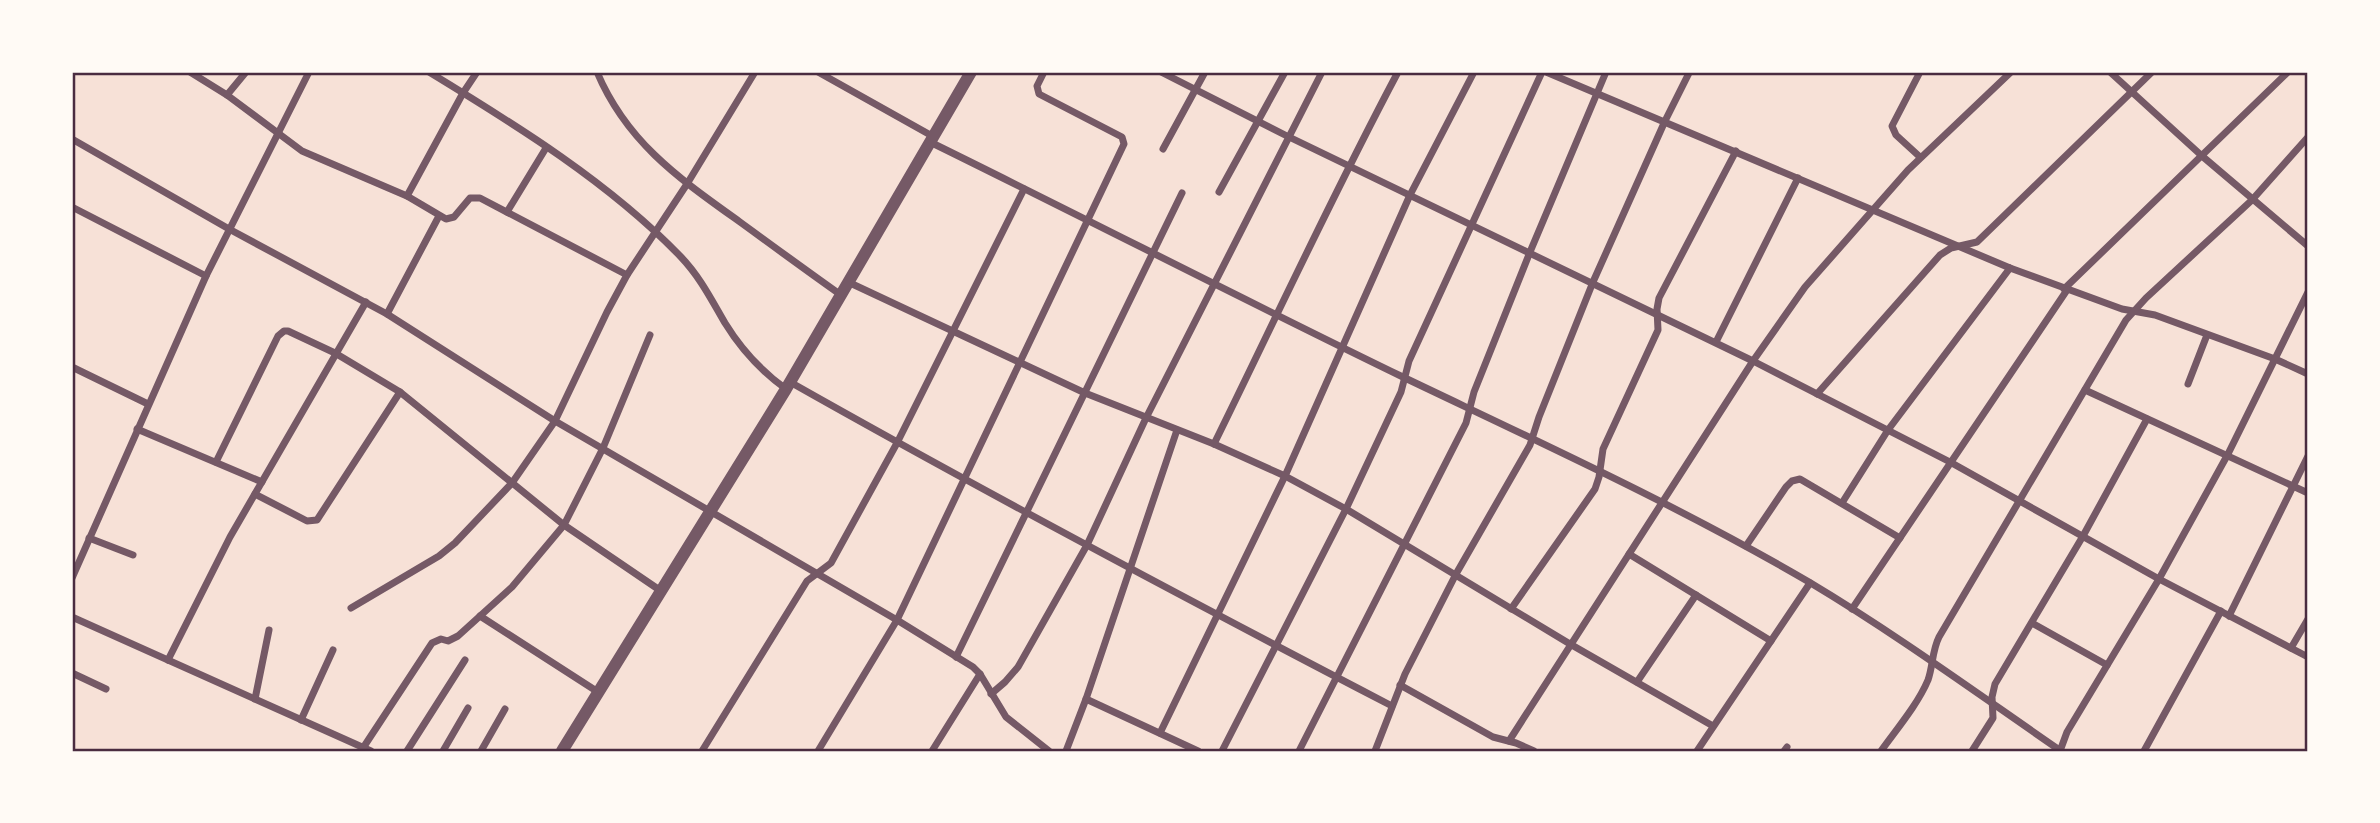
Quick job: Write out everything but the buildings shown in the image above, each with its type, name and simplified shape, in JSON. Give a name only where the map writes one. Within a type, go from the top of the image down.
[{"type":"street","points":[[190,72],[312,156],[407,196],[439,216],[446,219],[454,217],[466,201],[475,197],[628,275]]},
{"type":"street","points":[[227,95],[246,72]]},
{"type":"street","points":[[72,578],[206,276],[309,72]]},
{"type":"street","points":[[429,72],[546,148],[606,191],[656,232],[706,286],[724,321],[747,353],[772,379],[788,385],[1392,706]]},
{"type":"street","points":[[407,196],[477,72]]},
{"type":"street","points":[[597,72],[629,127],[666,167],[841,295]]},
{"type":"street","points":[[351,608],[439,556],[455,543],[512,483],[555,421],[607,312],[628,275],[755,72]]},
{"type":"street","points":[[818,72],[932,140],[1024,189],[1404,377],[1600,470],[1746,546],[1852,609],[2060,751],[2067,732],[2159,579],[2228,454],[2308,292]]},
{"type":"street","points":[[562,751],[788,385],[971,72]]},
{"type":"street","points":[[818,751],[897,620],[1124,144],[1124,139],[1039,94],[1037,86],[1044,72]]},
{"type":"street","points":[[1161,72],[1287,136],[1716,342],[1950,462],[2159,579],[2308,657]]},
{"type":"street","points":[[1163,149],[1205,72]]},
{"type":"street","points":[[1219,192],[1285,72]]},
{"type":"street","points":[[991,694],[1018,667],[1087,545],[1146,418],[1287,136],[1322,72]]},
{"type":"street","points":[[1214,444],[1348,165],[1398,72]]},
{"type":"street","points":[[1160,733],[1285,476],[1410,195],[1474,72]]},
{"type":"street","points":[[1222,751],[1346,509],[1401,392],[1409,361],[1471,224],[1544,72],[1597,92],[2010,268],[2065,289],[2133,311],[2155,315],[2275,359],[2308,374]]},
{"type":"street","points":[[1299,751],[1466,423],[1474,392],[1530,251],[1606,72]]},
{"type":"street","points":[[1920,72],[1892,126],[1896,135],[1920,158]]},
{"type":"street","points":[[1509,741],[1753,361],[1805,287],[1920,158],[2011,72]]},
{"type":"street","points":[[2110,72],[2252,200],[2308,246]]},
{"type":"street","points":[[1817,394],[1940,255],[1977,242],[2152,72]]},
{"type":"street","points":[[1852,609],[2065,289],[2288,72]]},
{"type":"street","points":[[1375,751],[1400,685],[1456,574],[1527,452],[1593,282],[1689,73]]},
{"type":"street","points":[[1881,751],[1925,685],[1939,637],[2133,311],[2252,200],[2308,137]]},
{"type":"street","points":[[72,139],[229,229],[387,314],[555,421],[897,620],[980,674],[1006,717],[1049,751]]},
{"type":"street","points":[[507,212],[546,148]]},
{"type":"street","points":[[1511,609],[1595,489],[1603,449],[1658,330],[1659,298],[1736,151]]},
{"type":"street","points":[[1716,342],[1798,178]]},
{"type":"street","points":[[702,751],[804,586],[831,563],[897,443],[1024,189]]},
{"type":"street","points":[[956,657],[1182,193]]},
{"type":"street","points":[[72,207],[206,276]]},
{"type":"street","points":[[387,314],[439,216]]},
{"type":"street","points":[[1842,503],[1888,430],[2010,268]]},
{"type":"street","points":[[848,282],[1085,393],[1214,444],[1285,476],[1406,544],[1570,644],[1713,726]]},
{"type":"street","points":[[168,660],[230,537],[366,302]]},
{"type":"street","points":[[216,462],[281,333],[288,331],[335,353],[400,392],[564,525],[661,591]]},
{"type":"street","points":[[72,617],[367,749],[432,643],[441,639],[453,640],[480,616],[519,579],[564,525],[603,448],[650,335]]},
{"type":"street","points":[[2188,384],[2207,335]]},
{"type":"street","points":[[72,367],[148,404]]},
{"type":"street","points":[[2085,390],[2308,493]]},
{"type":"street","points":[[255,494],[307,522],[317,520],[400,392]]},
{"type":"street","points":[[1972,751],[1993,718],[1995,684],[2083,536],[2147,419]]},
{"type":"street","points":[[137,429],[262,481]]},
{"type":"street","points":[[1066,751],[1177,430]]},
{"type":"street","points":[[2229,616],[2308,456]]},
{"type":"street","points":[[1746,546],[1786,487],[1792,481],[1800,479],[1900,538]]},
{"type":"street","points":[[89,538],[133,555]]},
{"type":"street","points":[[1629,554],[1771,641]]},
{"type":"street","points":[[1697,751],[1810,583]]},
{"type":"street","points":[[1637,682],[1696,595]]},
{"type":"street","points":[[2144,751],[2221,611]]},
{"type":"street","points":[[480,616],[598,692]]},
{"type":"street","points":[[2291,648],[2308,620]]},
{"type":"street","points":[[2032,622],[2107,665]]},
{"type":"street","points":[[255,699],[269,630]]},
{"type":"street","points":[[301,720],[333,650]]},
{"type":"street","points":[[407,751],[465,660]]},
{"type":"street","points":[[72,673],[106,689]]},
{"type":"street","points":[[932,751],[980,674]]},
{"type":"street","points":[[1400,685],[1493,737],[1534,751]]},
{"type":"street","points":[[1086,699],[1198,751]]},
{"type":"street","points":[[443,751],[468,708]]},
{"type":"street","points":[[481,751],[505,709]]}]
